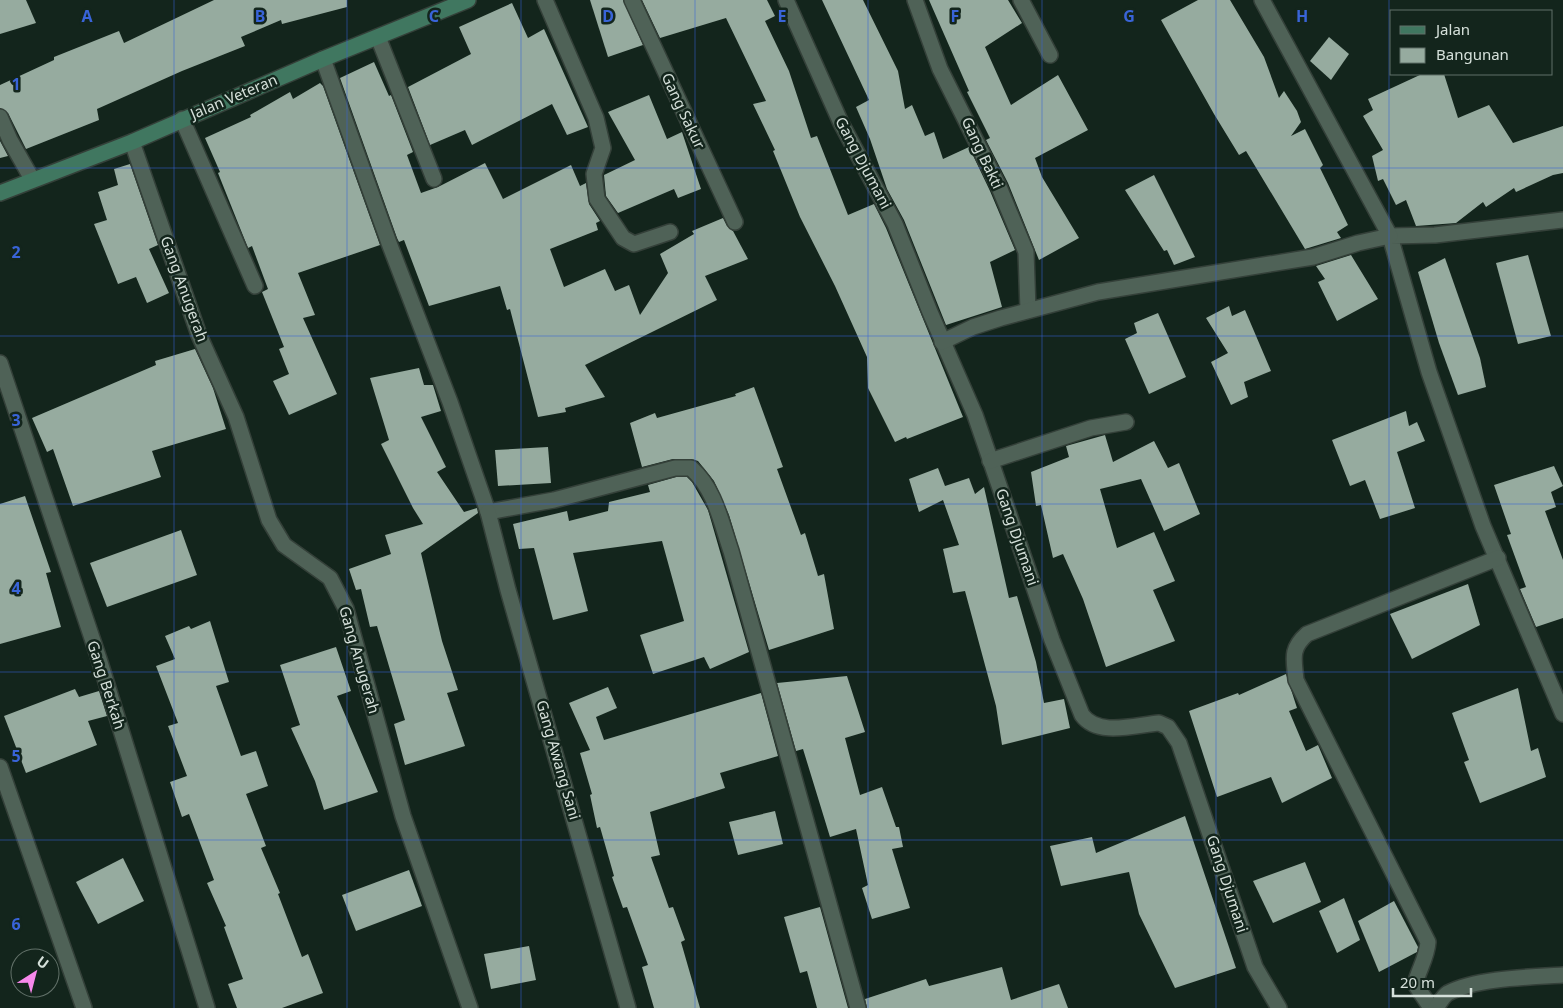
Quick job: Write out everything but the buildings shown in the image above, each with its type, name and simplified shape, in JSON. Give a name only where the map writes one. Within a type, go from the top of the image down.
[{"type":"street","name":"Jalan Veteran","points":[[0,192],[132,142],[323,59],[468,0]]},
{"type":"street","points":[[545,0],[596,118],[603,148],[594,174],[597,199],[623,238],[634,244],[670,232]]},
{"type":"street","name":"Gang Sakur","points":[[632,0],[735,222]]},
{"type":"street","name":"Gang Djumani","points":[[786,0],[841,123],[895,224],[942,342],[975,415],[1052,640],[1082,715],[1089,724],[1101,728],[1159,723],[1174,734],[1205,817],[1255,967],[1279,1008]]},
{"type":"street","name":"Gang Bakti","points":[[915,0],[940,69],[999,187],[1026,252],[1028,310]]},
{"type":"street","points":[[1021,0],[1050,55]]},
{"type":"street","points":[[1262,0],[1390,236],[1430,372],[1483,526],[1559,690],[1563,714]]},
{"type":"street","points":[[378,37],[434,179]]},
{"type":"street","name":"Gang Awang Sani","points":[[323,59],[388,243],[450,402],[488,512],[508,590],[628,1008]]},
{"type":"street","points":[[0,116],[10,140],[32,179]]},
{"type":"street","points":[[182,119],[255,286]]},
{"type":"street","name":"Gang Anugerah","points":[[132,142],[199,335],[236,417],[269,520],[284,545],[330,578],[346,609],[403,816],[470,1008]]},
{"type":"street","points":[[942,342],[974,327],[1028,310],[1098,292],[1313,257],[1358,243],[1390,236],[1435,235],[1563,220]]},
{"type":"street","name":"Gang Berkah","points":[[0,363],[98,659],[207,1008]]},
{"type":"street","points":[[990,461],[1091,428],[1126,422]]},
{"type":"street","points":[[488,512],[554,500],[675,468],[691,468],[702,477],[710,490],[731,551],[858,1008]]},
{"type":"street","points":[[1431,1008],[1415,984],[1420,967],[1427,954],[1428,942],[1296,680],[1294,655],[1296,644],[1307,634],[1498,558]]},
{"type":"street","points":[[0,767],[84,1008]]},
{"type":"street","points":[[1436,1008],[1447,994],[1472,986],[1500,980],[1563,975]]}]
